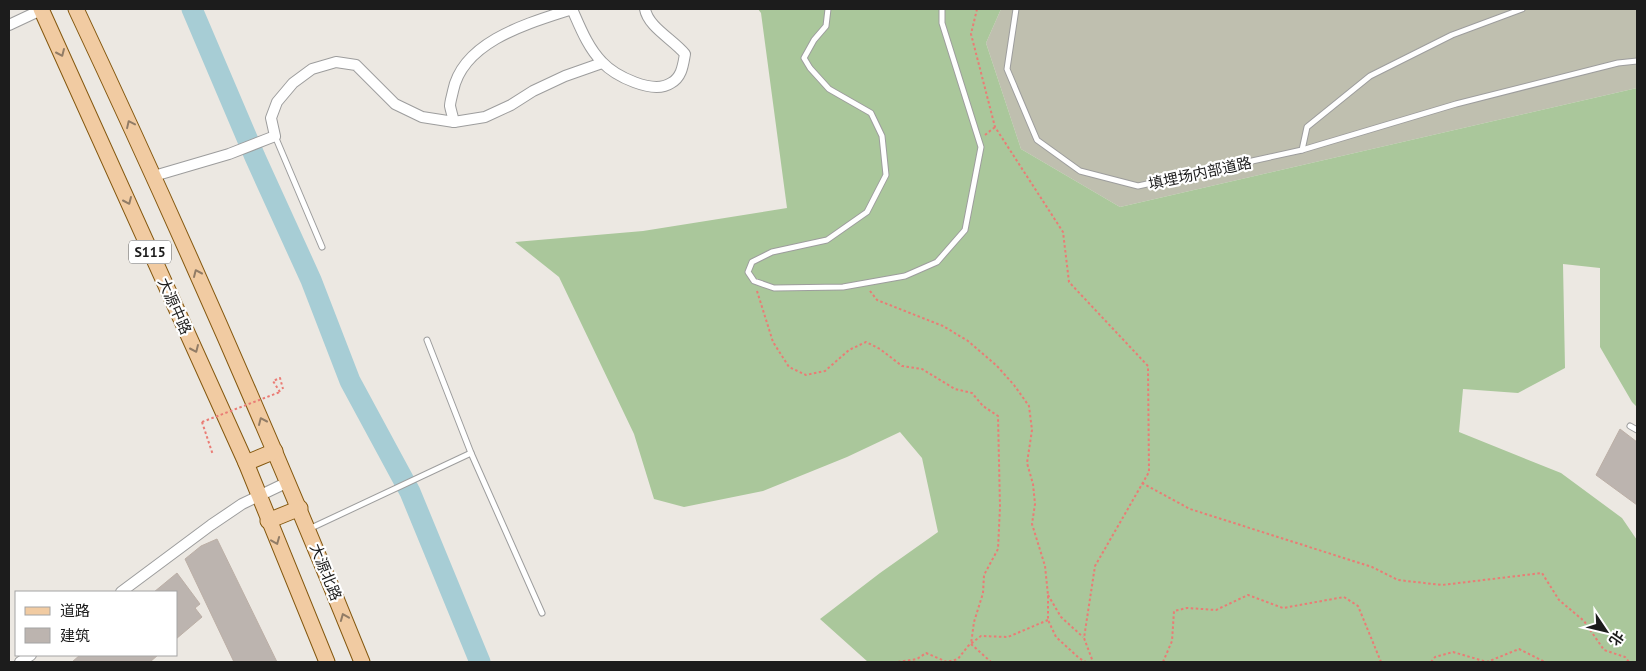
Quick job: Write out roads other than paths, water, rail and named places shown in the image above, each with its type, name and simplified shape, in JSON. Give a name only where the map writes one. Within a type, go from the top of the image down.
[{"type":"main road","name":"大源中路","points":[[41,9],[246,463],[258,495]]},
{"type":"main road","name":"S115","points":[[76,9],[154,176],[288,482]]},
{"type":"main road","points":[[246,463],[275,451]]},
{"type":"main road","name":"大源北路","points":[[288,482],[309,529],[362,662]]},
{"type":"main road","name":"S115","points":[[258,495],[326,662]]},
{"type":"main road","points":[[268,521],[300,508]]},
{"type":"street","points":[[9,25],[41,9]]},
{"type":"street","points":[[454,122],[450,106],[456,78],[472,57],[495,38],[540,19],[572,9],[585,37],[602,63],[628,80],[653,88],[671,84],[682,70],[685,54],[678,45],[659,31],[645,9]]},
{"type":"street","points":[[154,176],[229,154],[276,136],[271,118],[277,102],[293,83],[312,69],[336,62],[356,65],[395,104],[422,117],[454,122],[485,117],[565,76],[602,63]]},
{"type":"street","points":[[121,591],[242,504],[288,482]]},
{"type":"lane","points":[[828,9],[826,26],[814,40],[804,58],[810,68],[829,89],[871,113],[882,136],[886,175],[867,212],[828,240],[772,252],[752,262],[748,272],[754,282],[774,288],[843,287],[905,276],[938,262],[965,230],[980,147],[942,23],[942,9]]},
{"type":"lane","name":"填埋场内部道路","points":[[1016,9],[1007,69],[1037,140],[1080,171],[1138,186],[1302,150],[1456,104],[1618,63],[1637,61]]},
{"type":"lane","points":[[1302,150],[1307,127],[1370,76],[1452,35],[1522,9]]},
{"type":"lane","points":[[276,136],[322,247]]},
{"type":"lane","points":[[427,340],[471,453],[542,613]]},
{"type":"lane","points":[[1630,426],[1637,430]]},
{"type":"lane","points":[[309,529],[471,453]]},
{"type":"waterway","points":[[192,9],[255,157],[311,280],[350,381],[410,492],[480,662]]}]
